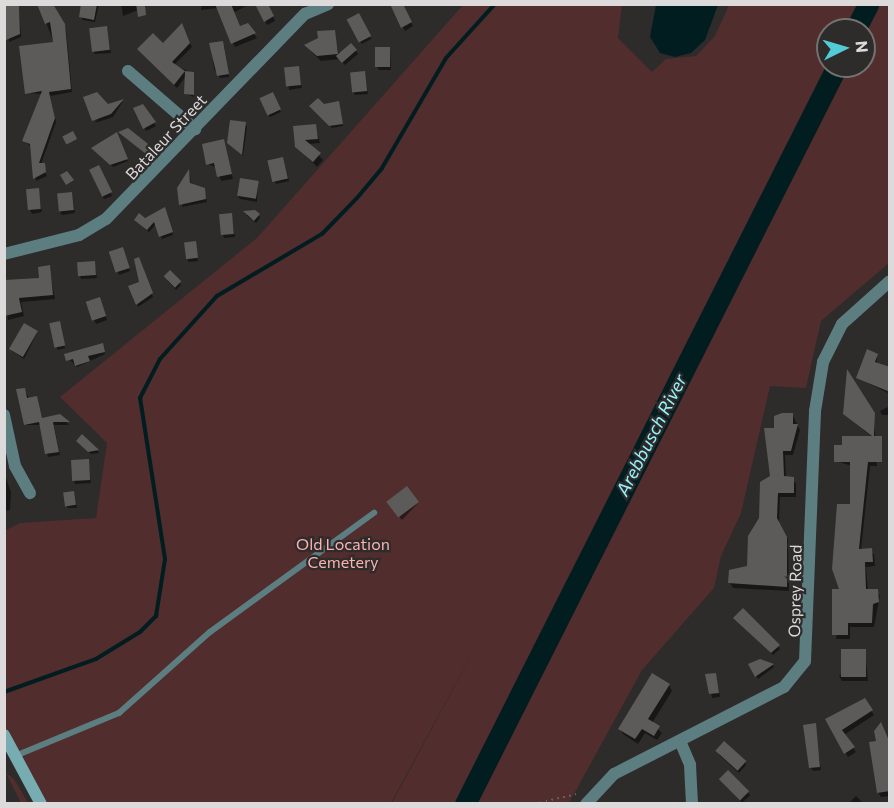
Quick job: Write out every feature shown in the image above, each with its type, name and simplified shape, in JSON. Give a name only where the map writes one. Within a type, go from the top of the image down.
[{"type":"main road","points":[[4,735],[10,759],[41,804]]},
{"type":"street","name":"Bataleur Street","points":[[4,254],[93,228],[137,194],[302,9],[328,4]]},
{"type":"street","points":[[128,71],[195,129]]},
{"type":"street","name":"Osprey Road","points":[[594,789],[784,687],[805,661],[821,372],[842,324],[890,281]]},
{"type":"street","points":[[4,415],[15,466],[30,493]]},
{"type":"street","points":[[680,741],[690,765],[692,804]]},
{"type":"street","points":[[586,804],[594,789]]},
{"type":"lane","points":[[10,759],[119,713],[210,632],[374,513]]},
{"type":"path","points":[[534,804],[594,789]]},
{"type":"green space","name":"Old Location Cemetery","points":[[463,5],[622,5],[618,38],[652,72],[666,59],[696,56],[715,36],[729,5],[889,5],[889,263],[821,321],[806,388],[770,386],[741,513],[721,556],[714,588],[642,670],[569,803],[392,803],[481,637],[391,803],[41,803],[5,735],[4,531],[20,523],[96,518],[107,443],[60,397],[257,238]]},
{"type":"green space","points":[[6,773],[14,779],[28,803],[21,803]]},
{"type":"water","points":[[656,4],[718,5],[705,40],[691,53],[675,57],[660,53],[650,37]]},
{"type":"building","points":[[4,4],[19,4],[20,34],[6,40]]},
{"type":"building","points":[[37,4],[53,4],[65,24],[71,89],[49,92],[55,118],[39,163],[45,163],[46,172],[33,179],[30,144],[22,141],[42,91],[25,94],[19,46],[53,42],[50,22],[45,24]]},
{"type":"building","points":[[81,4],[97,4],[94,20],[79,17]]},
{"type":"building","points":[[136,4],[145,4],[146,15],[138,17]]},
{"type":"building","points":[[215,4],[231,4],[240,26],[248,23],[256,33],[231,44]]},
{"type":"building","points":[[255,4],[268,4],[274,16],[264,22]]},
{"type":"building","points":[[390,4],[403,4],[412,22],[401,28]]},
{"type":"building","points":[[359,13],[371,36],[359,43],[347,20]]},
{"type":"building","points":[[182,23],[190,43],[172,62],[185,71],[174,85],[137,49],[153,33],[163,43]]},
{"type":"building","points":[[107,26],[110,50],[92,52],[89,28]]},
{"type":"building","points":[[335,30],[338,54],[317,56],[304,45],[318,38],[317,31]]},
{"type":"building","points":[[223,41],[229,74],[217,76],[209,43]]},
{"type":"building","points":[[351,43],[357,50],[342,63],[336,56]]},
{"type":"building","points":[[375,47],[390,47],[390,67],[375,67]]},
{"type":"building","points":[[299,66],[301,85],[286,86],[284,68]]},
{"type":"building","points":[[185,71],[194,72],[194,95],[184,94]]},
{"type":"building","points":[[365,71],[367,91],[352,92],[350,73]]},
{"type":"building","points":[[97,92],[108,104],[124,99],[111,114],[92,121],[83,97]]},
{"type":"building","points":[[273,92],[281,109],[267,116],[259,98]]},
{"type":"building","points":[[318,98],[324,104],[339,101],[343,124],[329,126],[309,106]]},
{"type":"building","points":[[143,104],[156,122],[143,129],[133,108]]},
{"type":"building","points":[[230,120],[246,122],[242,155],[227,143]]},
{"type":"building","points":[[316,124],[318,139],[305,140],[321,153],[313,162],[295,147],[293,126]]},
{"type":"building","points":[[128,128],[152,147],[146,154],[118,132]]},
{"type":"building","points":[[73,131],[77,139],[66,144],[62,136]]},
{"type":"building","points":[[117,132],[128,159],[110,165],[91,148]]},
{"type":"building","points":[[224,139],[232,174],[217,177],[214,163],[206,165],[202,144]]},
{"type":"building","points":[[283,157],[288,178],[272,182],[267,161]]},
{"type":"building","points":[[99,165],[112,192],[102,197],[89,170]]},
{"type":"building","points":[[189,169],[190,183],[205,188],[206,199],[179,205],[177,188]]},
{"type":"building","points":[[67,171],[74,180],[66,185],[60,175]]},
{"type":"building","points":[[240,178],[259,181],[256,199],[237,196]]},
{"type":"building","points":[[39,188],[41,209],[28,210],[26,189]]},
{"type":"building","points":[[72,192],[74,210],[59,211],[57,194]]},
{"type":"building","points":[[165,207],[173,232],[159,237],[154,222],[147,230],[134,220],[139,213],[145,218]]},
{"type":"building","points":[[255,210],[260,214],[254,221],[243,211]]},
{"type":"building","points":[[232,213],[234,234],[221,235],[219,214]]},
{"type":"building","points":[[196,241],[198,258],[186,259],[184,242]]},
{"type":"building","points":[[123,247],[130,268],[116,273],[109,252]]},
{"type":"building","points":[[139,257],[153,293],[136,305],[128,286],[139,282],[134,259]]},
{"type":"building","points":[[95,261],[96,275],[78,276],[77,262]]},
{"type":"building","points":[[50,265],[53,295],[19,298],[22,312],[4,316],[4,280],[39,278],[38,267]]},
{"type":"building","points":[[170,270],[181,281],[175,288],[164,276]]},
{"type":"building","points":[[100,297],[106,316],[92,321],[86,302]]},
{"type":"building","points":[[60,321],[65,345],[54,348],[49,323]]},
{"type":"building","points":[[24,323],[38,331],[23,357],[9,349]]},
{"type":"building","points":[[103,343],[105,352],[88,356],[90,361],[75,366],[73,359],[66,361],[64,354]]},
{"type":"building","points":[[867,349],[878,354],[875,362],[890,367],[890,392],[856,378]]},
{"type":"building","points":[[847,369],[875,413],[874,436],[882,436],[882,462],[868,462],[859,549],[872,548],[873,562],[865,562],[866,589],[878,589],[879,602],[873,604],[872,623],[848,623],[848,635],[832,635],[832,589],[839,589],[832,569],[837,504],[850,504],[850,462],[834,462],[834,445],[842,445],[842,436],[872,436],[843,414]]},
{"type":"building","points":[[25,388],[27,398],[37,396],[42,418],[60,414],[70,422],[53,422],[59,452],[45,454],[39,422],[24,425],[16,389]]},
{"type":"building","points":[[793,413],[793,424],[798,424],[791,451],[783,451],[784,476],[794,477],[794,493],[778,493],[777,518],[787,537],[787,587],[728,583],[729,570],[747,566],[748,536],[759,518],[760,482],[770,476],[764,428],[774,428],[774,416]]},
{"type":"building","points":[[82,434],[99,450],[88,452],[76,441]]},
{"type":"building","points":[[89,459],[90,480],[72,481],[71,460]]},
{"type":"building","points":[[407,486],[419,502],[398,518],[386,502]]},
{"type":"building","points":[[74,491],[76,505],[65,506],[63,493]]},
{"type":"building","points":[[743,608],[780,645],[771,653],[733,618]]},
{"type":"building","points":[[841,649],[866,649],[866,677],[841,677]]},
{"type":"building","points":[[760,659],[774,664],[755,677],[748,664]]},
{"type":"building","points":[[652,673],[670,684],[648,719],[660,726],[654,736],[642,729],[635,739],[618,729]]},
{"type":"building","points":[[716,673],[719,693],[709,694],[705,674]]},
{"type":"building","points":[[865,698],[873,710],[842,730],[855,747],[844,754],[825,719]]},
{"type":"building","points":[[881,722],[890,743],[890,791],[877,793],[869,742],[876,741],[874,731]]},
{"type":"building","points":[[816,723],[820,767],[809,768],[803,725]]},
{"type":"building","points":[[724,741],[746,761],[738,771],[715,751]]},
{"type":"building","points":[[728,770],[749,791],[740,800],[719,779]]},
{"type":"waterway","points":[[4,692],[96,659],[140,632],[156,616],[165,559],[140,398],[160,359],[217,296],[322,234],[357,198],[382,168],[446,58],[495,4]]},
{"type":"waterway","name":"Arebbusch River","points":[[861,18],[868,4]]},
{"type":"waterway","name":"Arebbusch River","points":[[465,804],[831,78]]}]
